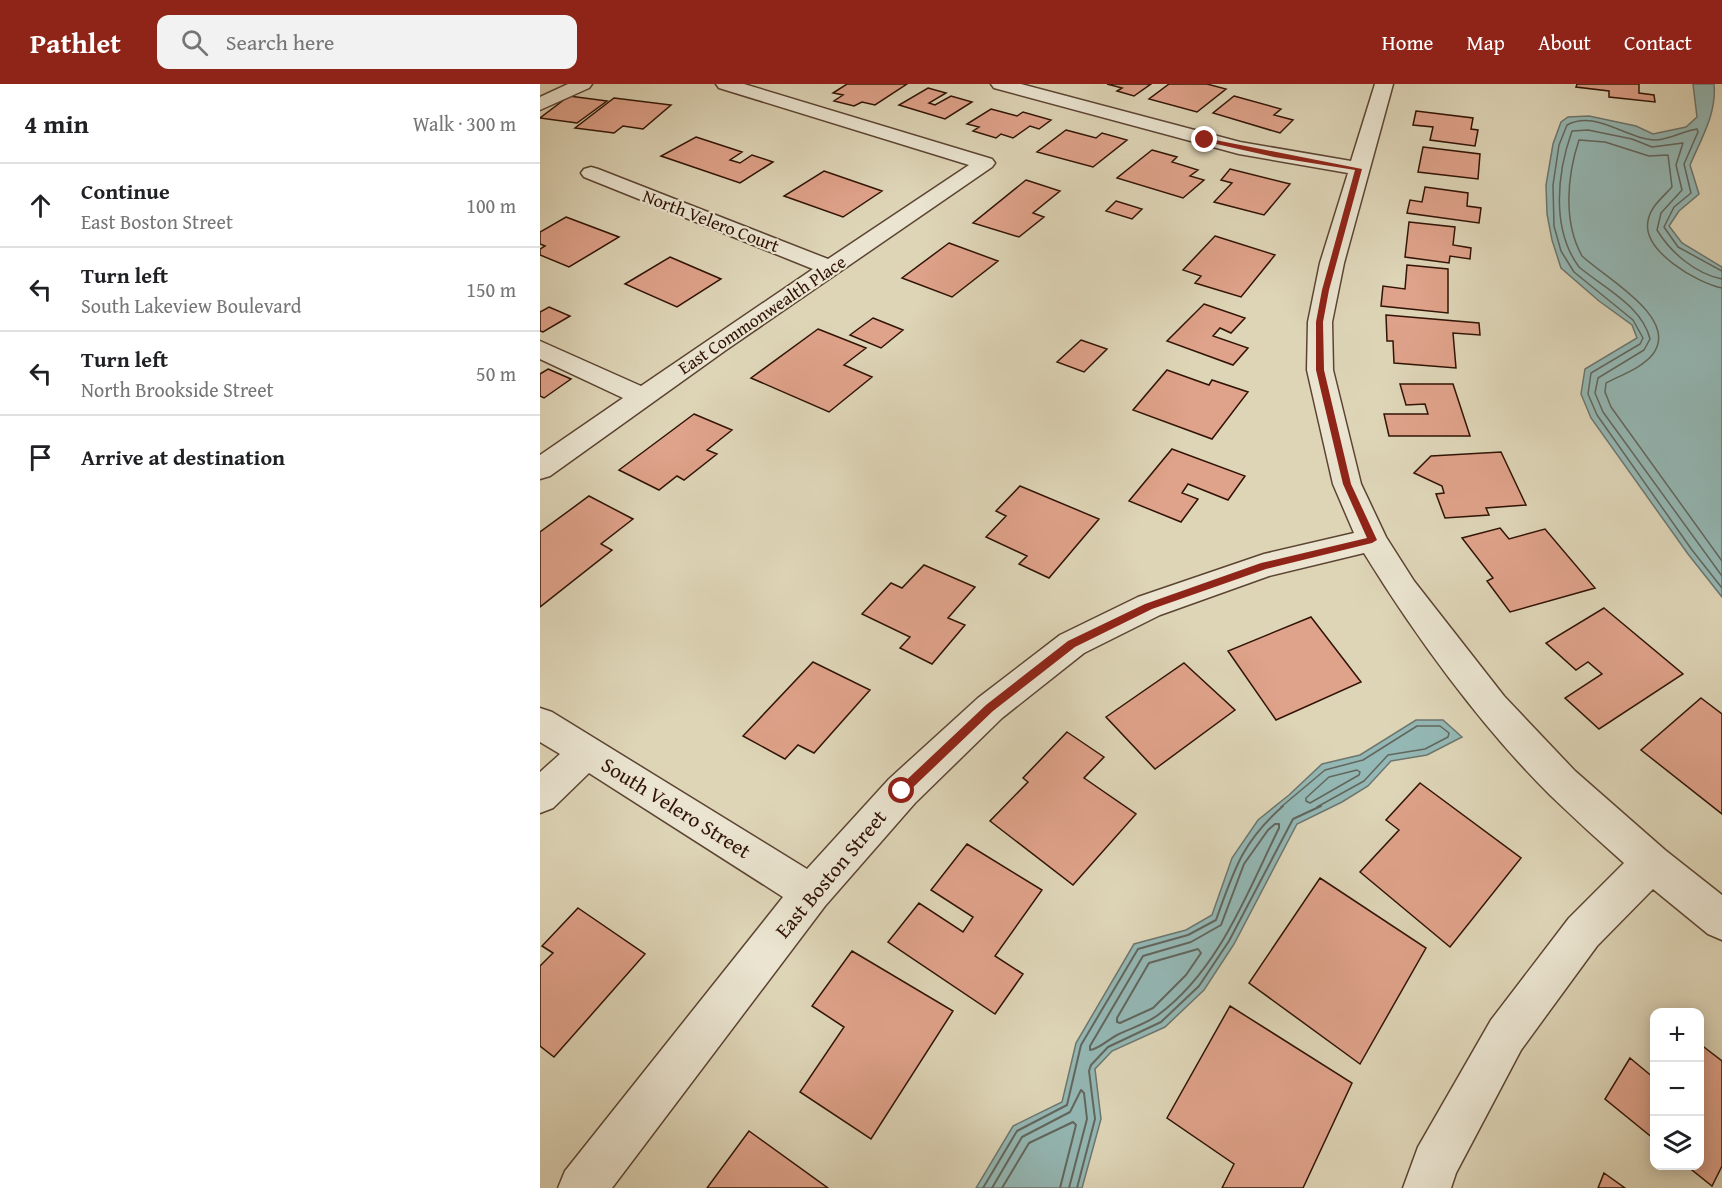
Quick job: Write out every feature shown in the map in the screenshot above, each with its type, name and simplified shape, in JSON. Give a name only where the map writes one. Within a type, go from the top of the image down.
[{"type":"street","points":[[540,104],[583,84]]},
{"type":"street","name":"East Commonwealth Place","points":[[540,469],[717,345],[985,163],[725,84]]},
{"type":"street","points":[[1000,84],[1239,148],[1359,169]]},
{"type":"street","points":[[1384,84],[1326,290],[1320,322],[1320,370],[1347,484],[1372,540],[1403,590],[1492,706],[1562,782],[1651,864],[1722,920]]},
{"type":"street","name":"North Velero Court","points":[[591,173],[831,268]]},
{"type":"street","points":[[540,349],[644,397]]},
{"type":"street","name":"East Boston Street","points":[[582,1188],[811,893],[902,791],[990,708],[1072,644],[1149,606],[1264,566],[1372,540]]},
{"type":"street","name":"South Velero Street","points":[[540,723],[811,893]]},
{"type":"street","points":[[540,796],[587,752]]},
{"type":"street","points":[[1427,1188],[1435,1164],[1506,1035],[1583,932],[1651,864]]},
{"type":"water","points":[[1693,84],[1714,84],[1711,116],[1690,165],[1699,194],[1679,211],[1669,226],[1682,243],[1722,267],[1722,597],[1688,554],[1591,418],[1581,394],[1585,369],[1637,338],[1632,325],[1599,301],[1561,268],[1547,214],[1546,185],[1553,144],[1561,122],[1568,117],[1589,116],[1636,126],[1653,134],[1686,127],[1697,117]]},
{"type":"water","points":[[1416,720],[1443,720],[1462,737],[1427,755],[1391,761],[1368,786],[1342,802],[1297,824],[1234,944],[1204,990],[1165,1027],[1112,1051],[1095,1069],[1101,1119],[1082,1188],[976,1188],[1013,1126],[1062,1102],[1076,1043],[1134,944],[1186,930],[1212,915],[1232,858],[1258,820],[1322,764],[1360,755]]},
{"type":"building","points":[[847,84],[907,84],[875,105],[862,102],[854,106],[834,101],[843,95],[833,93]]},
{"type":"building","points":[[1107,84],[1151,84],[1134,96],[1117,91],[1122,88]]},
{"type":"building","points":[[1169,84],[1207,84],[1226,89],[1197,112],[1149,99]]},
{"type":"building","points":[[1577,84],[1639,84],[1639,93],[1654,95],[1655,102],[1609,97],[1609,91],[1576,87]]},
{"type":"building","points":[[928,88],[946,93],[929,103],[935,105],[951,96],[972,102],[945,119],[899,105]]},
{"type":"building","points":[[569,96],[607,101],[577,123],[540,118]]},
{"type":"building","points":[[1234,96],[1281,109],[1274,115],[1293,120],[1280,133],[1213,113]]},
{"type":"building","points":[[614,98],[671,105],[643,129],[623,126],[614,133],[575,128]]},
{"type":"building","points":[[991,109],[1017,116],[1023,112],[1051,120],[1039,129],[1030,126],[1013,138],[1001,134],[996,138],[973,131],[979,127],[967,124]]},
{"type":"building","points":[[1416,111],[1473,118],[1471,129],[1478,130],[1475,146],[1430,140],[1433,127],[1413,125]]},
{"type":"building","points":[[1066,130],[1096,138],[1102,133],[1127,140],[1093,167],[1037,152]]},
{"type":"building","points":[[696,137],[742,152],[730,160],[740,163],[752,155],[773,162],[740,183],[661,156]]},
{"type":"building","points":[[1423,147],[1480,154],[1478,179],[1418,172]]},
{"type":"building","points":[[1152,150],[1177,157],[1172,162],[1198,170],[1190,176],[1204,180],[1183,198],[1117,178]]},
{"type":"building","points":[[1230,169],[1290,184],[1264,215],[1214,202],[1232,183],[1221,180]]},
{"type":"building","points":[[824,171],[882,191],[843,217],[784,196]]},
{"type":"building","points":[[1026,180],[1060,191],[1033,213],[1044,217],[1019,237],[973,223]]},
{"type":"building","points":[[1425,187],[1468,193],[1467,206],[1481,208],[1479,223],[1407,213],[1410,200],[1422,202]]},
{"type":"building","points":[[1116,201],[1142,209],[1132,219],[1106,211]]},
{"type":"building","points":[[566,217],[619,237],[569,267],[540,255],[540,249],[545,246],[540,244],[540,232]]},
{"type":"building","points":[[1409,222],[1455,227],[1453,245],[1471,248],[1470,259],[1450,256],[1449,263],[1405,257]]},
{"type":"building","points":[[1215,236],[1275,255],[1241,297],[1195,283],[1201,276],[1183,270]]},
{"type":"building","points":[[949,243],[998,261],[952,297],[902,278]]},
{"type":"building","points":[[670,257],[721,279],[677,307],[625,284]]},
{"type":"building","points":[[1407,265],[1448,269],[1448,313],[1381,306],[1383,286],[1405,289]]},
{"type":"building","points":[[1204,304],[1245,318],[1231,333],[1220,328],[1213,336],[1248,348],[1233,365],[1167,341]]},
{"type":"building","points":[[549,307],[570,316],[543,332],[540,331],[540,312]]},
{"type":"building","points":[[1386,315],[1479,323],[1480,335],[1453,333],[1456,368],[1394,363],[1393,341],[1387,341]]},
{"type":"building","points":[[873,318],[903,330],[881,348],[850,335]]},
{"type":"building","points":[[818,329],[866,348],[844,365],[872,377],[829,412],[751,378]]},
{"type":"building","points":[[1081,340],[1107,349],[1084,372],[1057,362]]},
{"type":"building","points":[[548,369],[571,379],[544,398],[540,396],[540,374]]},
{"type":"building","points":[[1167,370],[1209,385],[1212,380],[1248,392],[1212,439],[1133,410]]},
{"type":"building","points":[[1400,384],[1453,384],[1470,436],[1389,436],[1384,414],[1428,414],[1425,404],[1406,405]]},
{"type":"building","points":[[694,414],[732,430],[707,450],[717,454],[684,480],[677,476],[659,490],[619,470]]},
{"type":"building","points":[[1172,449],[1245,476],[1228,500],[1188,484],[1182,493],[1198,499],[1181,522],[1129,501]]},
{"type":"building","points":[[1501,452],[1526,505],[1486,508],[1489,515],[1445,518],[1436,494],[1444,493],[1442,486],[1414,473],[1431,456]]},
{"type":"building","points":[[1020,486],[1099,519],[1049,578],[1019,564],[1027,556],[986,537],[1006,516],[996,511]]},
{"type":"building","points":[[589,496],[633,519],[601,544],[612,550],[540,607],[540,532]]},
{"type":"building","points":[[1500,528],[1509,539],[1545,529],[1595,588],[1510,612],[1487,581],[1493,578],[1462,538]]},
{"type":"building","points":[[924,565],[975,587],[948,618],[965,625],[932,664],[900,648],[910,637],[862,614],[891,583],[902,588]]},
{"type":"building","points":[[1604,608],[1683,674],[1599,729],[1565,698],[1602,674],[1588,662],[1576,670],[1546,643]]},
{"type":"building","points":[[1311,617],[1361,682],[1276,720],[1228,651]]},
{"type":"building","points":[[813,662],[870,690],[814,753],[798,745],[785,759],[743,736]]},
{"type":"building","points":[[1184,663],[1235,710],[1155,769],[1106,717]]},
{"type":"building","points":[[1701,698],[1722,714],[1722,814],[1641,750]]},
{"type":"building","points":[[1067,732],[1104,757],[1084,778],[1136,814],[1073,885],[990,821],[1028,782],[1023,778]]},
{"type":"building","points":[[1420,783],[1521,858],[1450,947],[1360,872],[1399,830],[1386,820]]},
{"type":"building","points":[[967,844],[1042,890],[995,956],[1023,974],[995,1014],[888,942],[919,903],[963,932],[973,917],[931,890]]},
{"type":"building","points":[[1320,878],[1426,948],[1360,1064],[1249,983]]},
{"type":"building","points":[[578,908],[645,954],[554,1057],[540,1046],[540,966],[553,953],[542,946]]},
{"type":"building","points":[[852,951],[953,1011],[871,1139],[800,1092],[844,1027],[812,1006]]},
{"type":"building","points":[[1230,1006],[1352,1083],[1303,1188],[1222,1188],[1234,1164],[1167,1118]]},
{"type":"building","points":[[1704,1047],[1722,1061],[1722,1166],[1712,1186],[1692,1170],[1704,1170]]},
{"type":"building","points":[[1630,1058],[1650,1075],[1650,1136],[1605,1099]]},
{"type":"building","points":[[749,1131],[828,1188],[707,1188]]},
{"type":"building","points":[[1604,1173],[1625,1188],[1598,1188]]},
{"type":"route","points":[[902,791],[990,708],[1072,644],[1149,606],[1264,566],[1372,540],[1347,484],[1320,370],[1320,322],[1326,290],[1359,169],[1274,155],[1205,140]]}]
